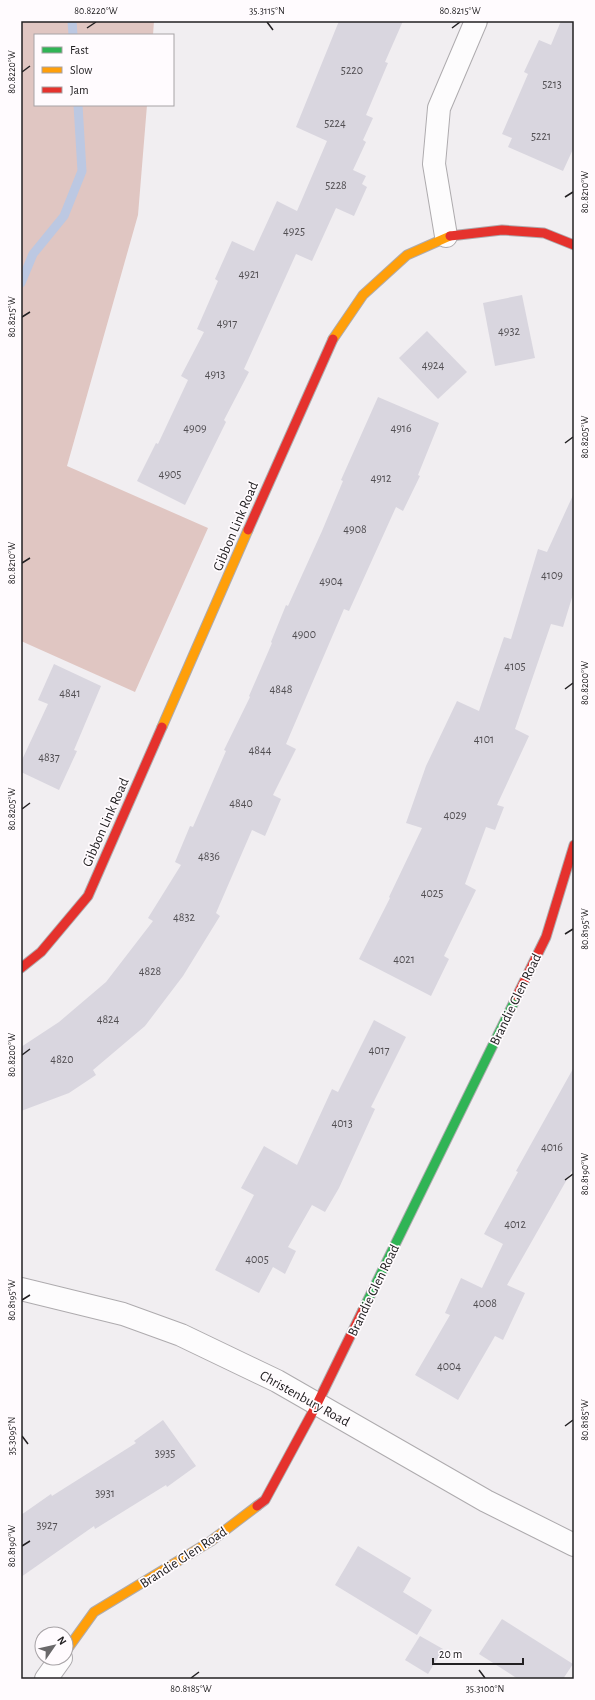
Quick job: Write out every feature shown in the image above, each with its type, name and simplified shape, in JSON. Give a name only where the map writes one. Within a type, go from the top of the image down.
[{"type":"street","points":[[446,236],[434,164],[439,108],[476,21]]},
{"type":"street","name":"Gibbon Link Road","points":[[21,968],[41,952],[88,896],[331,342],[363,295],[406,255],[446,236],[502,230],[544,234],[574,245]]},
{"type":"street","name":"Brandie Glen Road","points":[[74,1640],[94,1612],[211,1541],[265,1500],[317,1404],[546,937],[574,845]]},
{"type":"street","name":"Christenbury Road","points":[[21,1289],[123,1314],[181,1335],[277,1381],[486,1501],[574,1545]]},
{"type":"street","points":[[46,1679],[55,1666]]},
{"type":"shaded area","points":[[21,21],[154,21],[153,34],[34,34],[34,106],[147,106],[138,215],[67,466],[208,528],[135,692],[21,641]]},
{"type":"building","points":[[339,21],[403,21],[385,62],[388,63],[366,115],[373,118],[363,140],[366,142],[353,170],[366,176],[362,184],[367,187],[354,216],[336,208],[312,261],[296,254],[244,369],[249,372],[224,420],[226,422],[185,505],[137,481],[156,443],[158,444],[188,380],[181,376],[204,332],[197,329],[218,281],[215,279],[232,241],[254,251],[277,201],[297,211],[327,141],[296,127]]},
{"type":"building","points":[[561,21],[574,21],[574,147],[563,171],[508,147],[512,138],[502,134],[528,74],[524,72],[539,40],[551,45]]},
{"type":"building","points":[[522,295],[535,358],[495,366],[483,303]]},
{"type":"building","points":[[427,331],[467,372],[438,399],[399,358]]},
{"type":"building","points":[[378,397],[439,423],[418,475],[420,476],[403,511],[396,507],[349,611],[344,609],[286,744],[296,749],[273,795],[281,799],[265,836],[252,830],[216,913],[220,916],[183,976],[145,1026],[93,1070],[96,1075],[69,1093],[21,1111],[21,1047],[59,1022],[106,982],[153,921],[148,918],[181,865],[175,862],[190,826],[193,827],[226,751],[224,750],[250,697],[249,696],[272,643],[271,642],[286,605],[288,606],[322,531],[343,481],[341,480]]},
{"type":"building","points":[[574,493],[574,591],[563,627],[551,624],[515,729],[529,736],[497,805],[504,807],[495,830],[486,827],[465,884],[476,890],[444,956],[449,959],[431,996],[359,959],[390,898],[389,897],[422,828],[406,823],[426,766],[457,701],[479,711],[504,637],[511,639],[538,549],[547,552]]},
{"type":"building","points":[[54,664],[101,686],[74,750],[77,751],[59,790],[21,772],[21,762],[48,704],[38,700]]},
{"type":"building","points":[[374,1020],[406,1037],[371,1107],[375,1109],[339,1188],[325,1212],[312,1205],[288,1247],[296,1251],[285,1274],[273,1267],[259,1293],[215,1270],[254,1195],[241,1188],[264,1146],[297,1165],[332,1089],[338,1092]]},
{"type":"building","points":[[574,1067],[574,1167],[507,1285],[525,1293],[503,1340],[495,1336],[458,1400],[415,1375],[450,1315],[445,1313],[461,1278],[482,1288],[503,1244],[484,1234],[518,1172],[516,1171]]},
{"type":"building","points":[[163,1420],[196,1466],[167,1487],[166,1485],[95,1529],[94,1526],[21,1577],[21,1515],[51,1494],[52,1496],[136,1443],[134,1441]]},
{"type":"building","points":[[358,1546],[411,1578],[403,1592],[432,1610],[417,1635],[335,1585]]},
{"type":"building","points":[[502,1619],[573,1664],[563,1679],[518,1679],[479,1654]]},
{"type":"building","points":[[420,1636],[443,1649],[428,1674],[405,1660]]},
{"type":"waterway","points":[[72,21],[73,34]]},
{"type":"waterway","points":[[21,283],[33,254],[64,216],[82,171],[78,106]]},
{"type":"traffic: fast","points":[[363,1310],[517,996]]},
{"type":"traffic: slow","points":[[333,339],[363,295],[407,255],[450,236]]},
{"type":"traffic: slow","points":[[162,727],[248,530]]},
{"type":"traffic: slow","points":[[74,1640],[94,1612],[211,1541],[257,1506]]},
{"type":"traffic: jam","points":[[450,236],[502,230],[544,233],[574,245]]},
{"type":"traffic: jam","points":[[248,530],[333,339]]},
{"type":"traffic: jam","points":[[21,968],[41,952],[88,896],[162,727]]},
{"type":"traffic: jam","points":[[517,996],[546,937],[574,845]]},
{"type":"traffic: jam","points":[[257,1506],[265,1500],[317,1404],[363,1310]]}]
